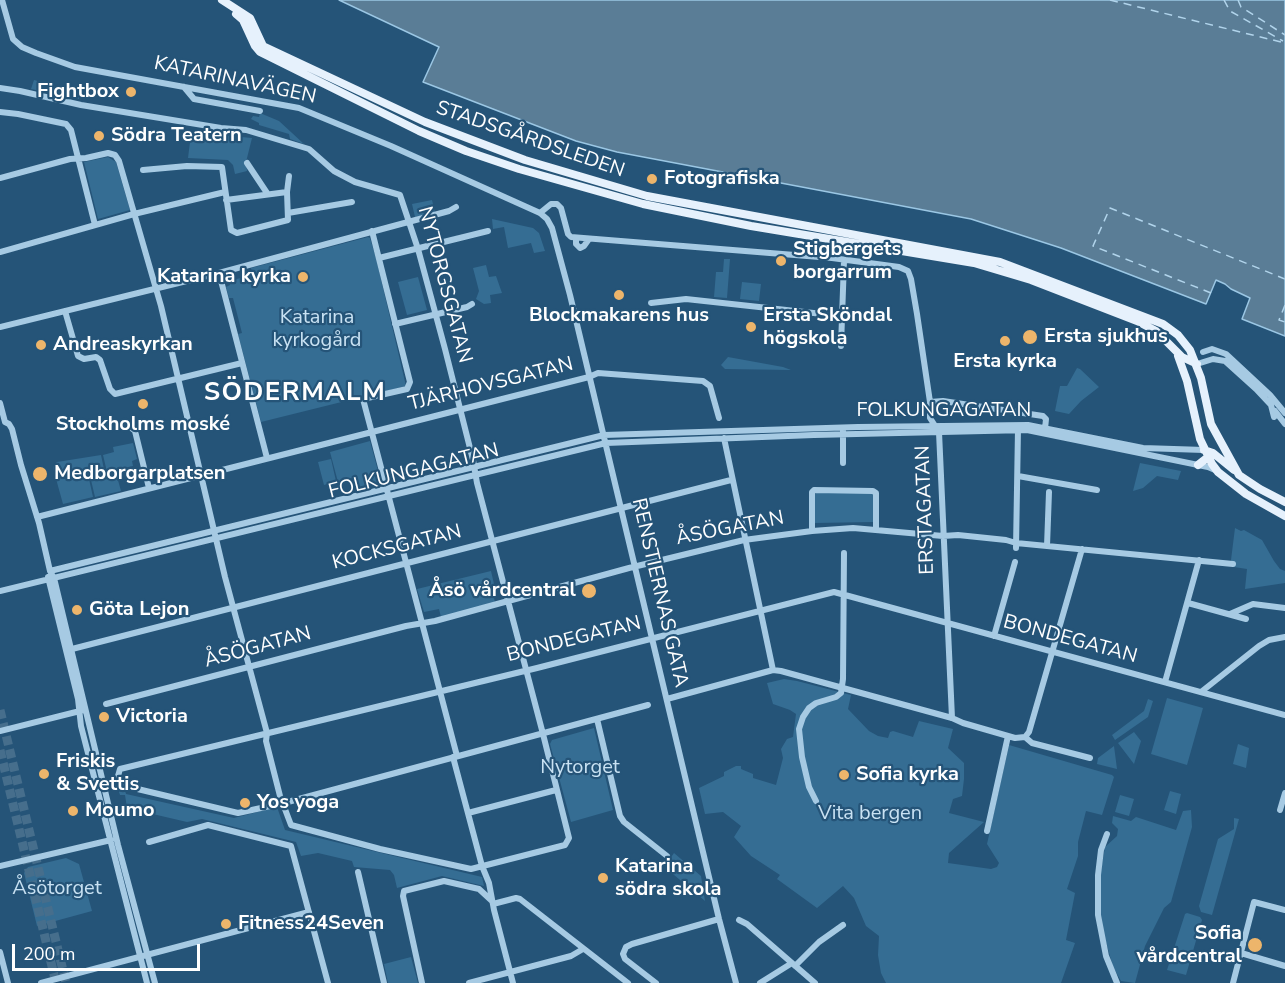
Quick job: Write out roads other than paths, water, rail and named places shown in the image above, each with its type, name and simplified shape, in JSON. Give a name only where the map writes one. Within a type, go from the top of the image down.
[{"type":"main road","name":"STADSGÅRDSLEDEN","points":[[214,0],[226,6],[243,20],[260,52],[419,131],[466,151],[519,169],[643,204],[751,226],[974,263],[1031,280],[1137,321],[1156,331],[1176,350],[1193,361]]},
{"type":"main road","name":"STADSGÅRDSLEDEN","points":[[222,0],[250,18],[263,46],[425,122],[525,160],[647,196],[1000,262],[1163,324],[1178,334],[1190,350],[1193,361]]},
{"type":"main road","points":[[596,190],[599,181]]},
{"type":"main road","points":[[1176,350],[1187,381],[1198,433],[1209,453],[1260,489],[1285,502]]},
{"type":"main road","points":[[1187,381],[1193,361],[1203,352]]},
{"type":"main road","points":[[1193,361],[1217,436],[1239,475]]},
{"type":"main road","points":[[1198,465],[1209,453],[1217,436]]},
{"type":"main road","name":"FOLKUNGAGATAN","points":[[1209,453],[1218,472],[1246,494],[1285,516]]},
{"type":"street","name":"KATARINAVÄGEN","points":[[2,0],[13,39],[31,51],[75,67],[299,108],[371,137],[540,213],[548,219]]},
{"type":"street","points":[[184,87],[194,99],[260,111]]},
{"type":"street","name":"NYTORGSGATAN","points":[[0,88],[81,105],[246,130],[309,149],[334,171],[355,182],[400,195],[418,249],[543,734]]},
{"type":"street","points":[[0,112],[66,124],[71,130],[95,225]]},
{"type":"street","points":[[0,178],[70,159],[108,153],[115,155],[119,160],[156,289],[232,607],[267,733],[266,741],[280,795],[291,825],[380,849],[471,869],[565,845],[569,838],[543,734]]},
{"type":"street","points":[[247,164],[267,193]]},
{"type":"street","points":[[143,170],[219,166],[223,170],[225,196],[233,232],[288,216],[352,202]]},
{"type":"street","points":[[288,216],[286,192],[289,176]]},
{"type":"street","points":[[0,252],[134,214],[225,196],[286,192]]},
{"type":"street","points":[[540,213],[551,204],[556,204],[561,208],[569,236],[576,238],[576,244],[580,248],[589,239],[832,258],[844,261],[841,346]]},
{"type":"street","points":[[0,327],[219,273],[449,211],[456,207]]},
{"type":"street","name":"RENSTIERNAS GATA","points":[[548,219],[590,377],[735,980]]},
{"type":"street","points":[[372,231],[410,386],[407,389],[363,399],[441,690],[468,813],[482,866],[489,883],[513,983]]},
{"type":"street","points":[[379,258],[488,231]]},
{"type":"street","name":"ERSTAGATAN","points":[[844,261],[899,267],[908,271],[911,279],[930,402],[930,418],[939,432],[952,718]]},
{"type":"street","points":[[219,273],[267,459]]},
{"type":"street","points":[[651,303],[686,299],[841,316]]},
{"type":"street","points":[[395,324],[472,304]]},
{"type":"street","points":[[65,311],[78,356],[84,359],[96,357],[100,360],[112,393],[119,394],[242,363]]},
{"type":"street","points":[[1203,352],[1212,349],[1226,354],[1270,395],[1285,413]]},
{"type":"street","points":[[1193,361],[1214,359],[1225,361],[1256,389],[1285,424]]},
{"type":"street","name":"TJÄRHOVSGATAN","points":[[38,517],[590,377],[598,373],[704,381],[710,386],[719,418]]},
{"type":"street","name":"FOLKUNGAGATAN","points":[[930,402],[943,401],[1043,416],[1046,419],[1045,430]]},
{"type":"street","points":[[0,403],[2,422],[12,429],[38,517],[144,956],[147,983]]},
{"type":"street","points":[[1271,405],[1274,417]]},
{"type":"street","name":"FOLKUNGAGATAN","points":[[0,591],[388,492],[606,443],[934,426],[1045,430],[1143,448],[1209,453]]},
{"type":"street","points":[[130,427],[135,431],[149,488]]},
{"type":"street","points":[[1016,546],[1018,428]]},
{"type":"street","name":"FOLKUNGAGATAN","points":[[475,471],[604,435],[843,431],[939,432],[1018,428]]},
{"type":"street","name":"FOLKUNGAGATAN","points":[[1045,430],[1198,465],[1218,472]]},
{"type":"street","name":"FOLKUNGAGATAN","points":[[843,431],[843,463]]},
{"type":"street","points":[[724,438],[773,670]]},
{"type":"street","points":[[1018,476],[1097,490]]},
{"type":"street","name":"KOCKSGATAN","points":[[72,649],[732,480]]},
{"type":"street","points":[[812,531],[812,492],[814,490],[873,491],[876,493],[876,530]]},
{"type":"street","points":[[1047,546],[1049,492]]},
{"type":"street","name":"ÅSÖGATAN","points":[[106,704],[744,540],[812,531],[844,528],[1004,539],[1016,546],[1047,546],[1233,564]]},
{"type":"street","name":"FOLKUNGAGATAN","points":[[50,571],[215,535]]},
{"type":"street","points":[[667,699],[773,670],[842,687],[1015,738],[1025,737],[1029,732],[1082,549]]},
{"type":"street","points":[[816,801],[809,788],[802,757],[800,724],[810,708],[816,703],[839,696],[842,687],[844,553]]},
{"type":"street","points":[[1165,682],[1199,560]]},
{"type":"street","points":[[994,636],[1015,562]]},
{"type":"street","points":[[51,578],[72,649],[83,710],[81,726],[144,956],[155,983]]},
{"type":"street","name":"BONDEGATAN","points":[[284,803],[238,813],[125,786],[118,776],[120,769],[829,593],[843,594],[1285,715]]},
{"type":"street","points":[[1188,603],[1246,619]]},
{"type":"street","points":[[1230,614],[1252,604],[1285,608]]},
{"type":"street","points":[[1201,692],[1259,646],[1269,640],[1285,638]]},
{"type":"street","points":[[284,803],[648,705]]},
{"type":"street","points":[[0,731],[83,710]]},
{"type":"street","points":[[597,719],[620,816],[624,822],[668,856]]},
{"type":"street","points":[[987,831],[1008,736]]},
{"type":"street","points":[[1025,737],[1032,743],[1090,758]]},
{"type":"street","points":[[468,813],[556,790]]},
{"type":"street","points":[[1280,810],[1285,794]]},
{"type":"street","points":[[149,842],[188,830],[215,825],[291,846],[327,983]]},
{"type":"street","points":[[1107,834],[1101,850],[1098,875],[1098,915],[1106,956],[1117,983]]},
{"type":"street","points":[[0,866],[111,840]]},
{"type":"street","points":[[358,872],[384,983]]},
{"type":"street","points":[[422,983],[403,896],[404,891],[444,881],[479,889],[493,902]]},
{"type":"street","points":[[493,902],[520,899],[628,983]]},
{"type":"street","points":[[1233,983],[1254,902],[1285,910]]},
{"type":"street","points":[[41,983],[309,912]]},
{"type":"street","points":[[656,983],[625,959],[624,950],[632,944],[719,920]]},
{"type":"street","points":[[739,920],[752,928],[815,983]]},
{"type":"street","points":[[760,983],[793,964],[843,925]]},
{"type":"street","points":[[469,983],[571,956],[583,949]]},
{"type":"street","points":[[0,952],[8,983]]},
{"type":"street","points":[[1241,953],[1285,966]]},
{"type":"tunnel","points":[[0,710],[66,983]]},
{"type":"tunnel","points":[[0,750],[56,983]]},
{"type":"place","name":"Fightbox","points":[[131,92]]},
{"type":"place","name":"Södra Teatern","points":[[99,136]]},
{"type":"place","name":"Fotografiska","points":[[652,179]]},
{"type":"place","name":"Stigbergets borgarrum","points":[[781,261]]},
{"type":"place","name":"Katarina kyrka","points":[[303,277]]},
{"type":"place","name":"Blockmakarens hus","points":[[619,295]]},
{"type":"place","name":"Ersta Sköndal högskola","points":[[751,327]]},
{"type":"place","name":"Ersta sjukhus","points":[[1030,337]]},
{"type":"place","name":"Ersta kyrka","points":[[1005,341]]},
{"type":"place","name":"Andreaskyrkan","points":[[41,345]]},
{"type":"place","name":"Stockholms moské","points":[[143,404]]},
{"type":"place","name":"Medborgarplatsen","points":[[40,474]]},
{"type":"place","name":"Åsö vårdcentral","points":[[589,591]]},
{"type":"place","name":"Göta Lejon","points":[[77,610]]},
{"type":"place","name":"Victoria","points":[[104,717]]},
{"type":"place","name":"Friskis & Svettis","points":[[44,774]]},
{"type":"place","name":"Sofia kyrka","points":[[844,775]]},
{"type":"place","name":"Yos yoga","points":[[245,803]]},
{"type":"place","name":"Moumo","points":[[73,811]]},
{"type":"place","name":"Katarina södra skola","points":[[603,878]]},
{"type":"place","name":"Fitness24Seven","points":[[226,924]]},
{"type":"place","name":"Sofia vårdcentral","points":[[1255,945]]},
{"type":"district","name":"SÖDERMALM","points":[[295,394]]},
{"type":"park label","name":"Katarina kyrkogård","points":[[317,330]]},
{"type":"park label","name":"Nytorget","points":[[580,768]]},
{"type":"park label","name":"Vita bergen","points":[[870,814]]},
{"type":"park label","name":"Åsötorget","points":[[57,889]]}]
